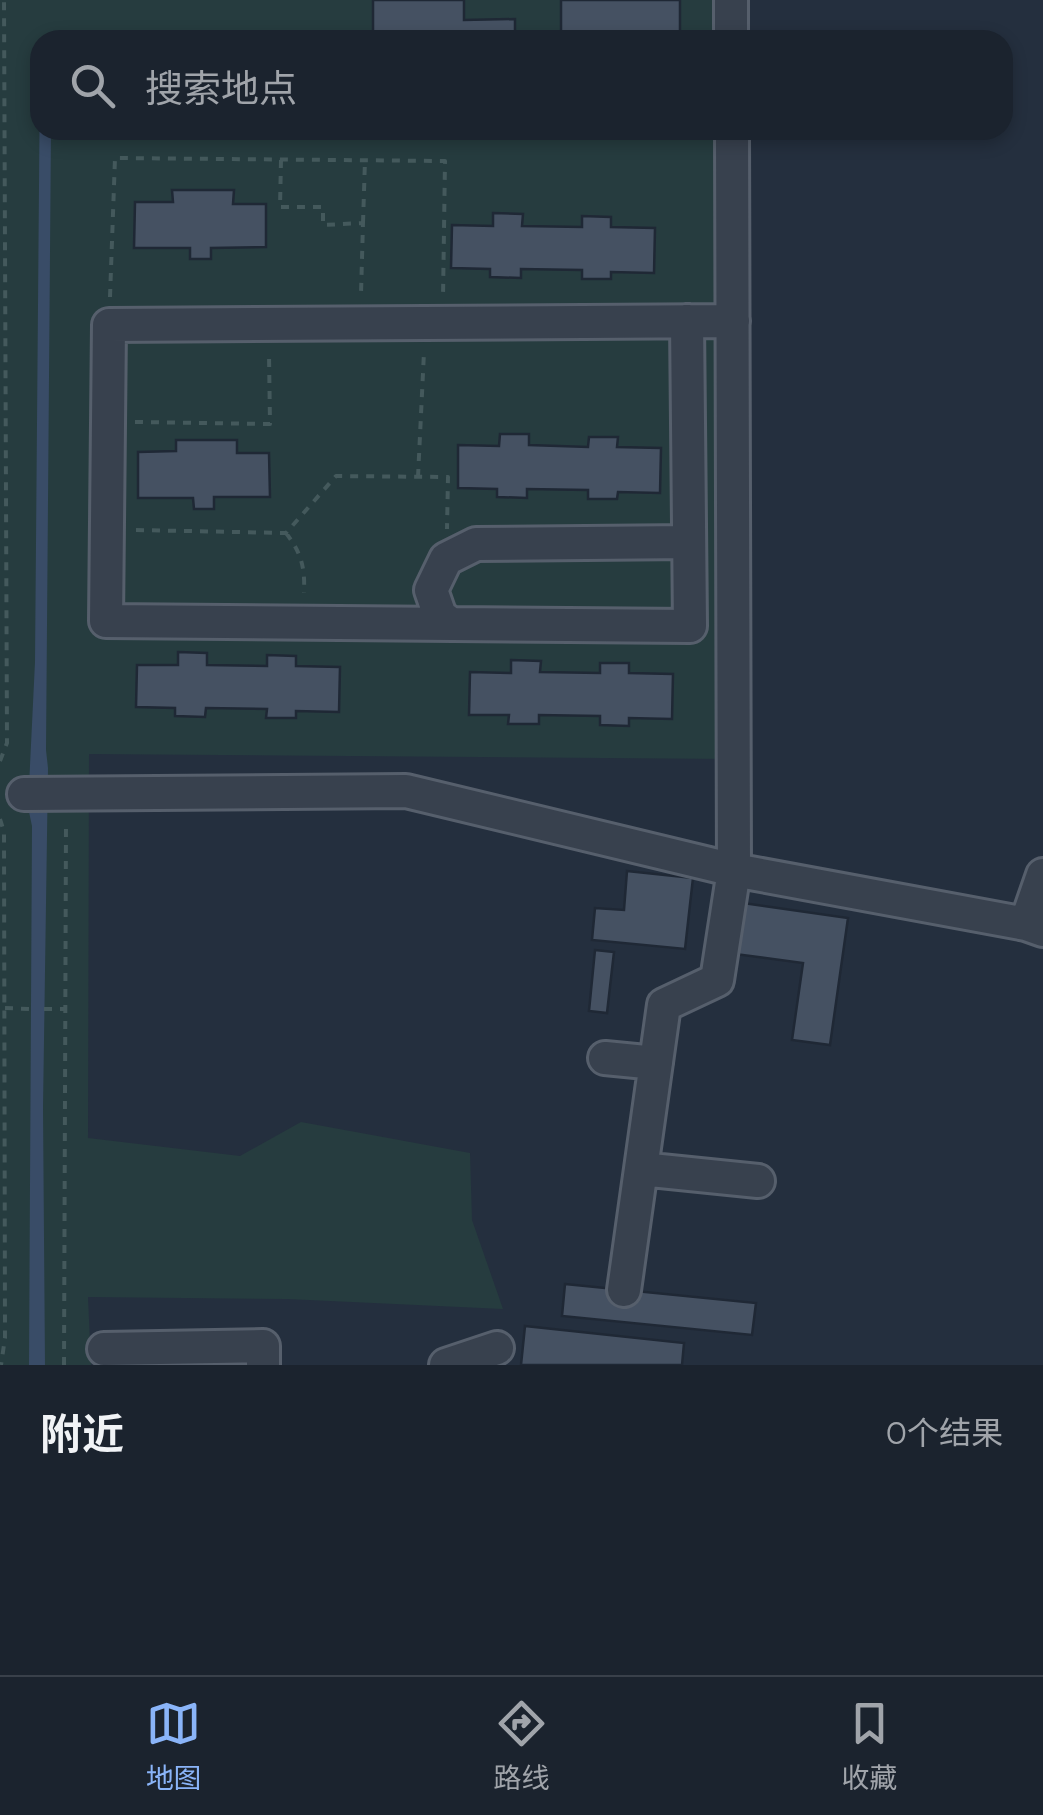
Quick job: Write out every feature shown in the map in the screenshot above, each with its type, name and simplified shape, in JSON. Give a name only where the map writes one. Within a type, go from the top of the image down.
[{"type":"street","points":[[731,0],[732,30]]},
{"type":"street","points":[[624,1290],[664,1005],[716,980],[734,870],[732,140]]},
{"type":"street","points":[[687,321],[690,626],[106,622],[109,325],[732,320]]},
{"type":"street","points":[[451,624],[440,616],[431,590],[446,559],[476,544],[689,542]]},
{"type":"street","points":[[24,794],[406,791],[734,870],[1034,927],[1043,875]]},
{"type":"street","points":[[605,1058],[656,1063]]},
{"type":"street","points":[[641,1169],[758,1181]]},
{"type":"street","points":[[104,1349],[262,1346],[263,1365]]},
{"type":"street","points":[[446,1365],[497,1348]]},
{"type":"path","points":[[0,761],[7,743],[4,0]]},
{"type":"path","points":[[109,325],[115,158],[445,160],[418,477]]},
{"type":"path","points":[[281,160],[280,208],[323,207],[323,225],[363,223]]},
{"type":"path","points":[[361,299],[365,160]]},
{"type":"path","points":[[108,422],[270,424],[268,324]]},
{"type":"path","points":[[107,530],[286,533],[336,476],[448,477],[446,559]]},
{"type":"path","points":[[286,533],[304,566],[304,624]]},
{"type":"path","points":[[64,1365],[65,825],[80,796]]},
{"type":"path","points":[[0,819],[4,832],[6,1338],[1,1365]]},
{"type":"path","points":[[4,1008],[30,1009]]},
{"type":"path","points":[[44,1009],[64,1009]]},
{"type":"green space","points":[[0,0],[731,0],[731,30],[30,30],[30,140],[732,140],[733,759],[89,754],[88,1138],[240,1156],[301,1122],[470,1153],[472,1220],[503,1309],[287,1299],[88,1297],[91,1365],[0,1365]]},
{"type":"water","points":[[39,140],[51,140],[43,1108],[45,1365],[29,1365],[32,826],[28,807],[35,662]]},
{"type":"building","points":[[373,0],[464,0],[464,20],[515,19],[515,30],[373,30]]},
{"type":"building","points":[[561,0],[680,0],[680,30],[561,30]]},
{"type":"building","points":[[172,190],[234,190],[233,204],[266,204],[266,247],[211,248],[211,259],[190,259],[190,248],[134,248],[135,202],[173,202]]},
{"type":"building","points":[[493,213],[523,214],[522,226],[582,227],[582,216],[611,217],[611,227],[655,228],[654,273],[611,272],[611,279],[582,279],[582,270],[521,269],[521,278],[490,277],[490,269],[451,268],[452,225],[493,226]]},
{"type":"building","points":[[500,434],[529,434],[529,445],[588,447],[589,437],[618,437],[617,447],[661,448],[660,493],[618,492],[617,499],[588,499],[588,490],[527,489],[527,498],[497,497],[497,489],[458,488],[458,445],[499,446]]},
{"type":"building","points":[[176,440],[237,440],[237,453],[269,453],[270,497],[214,497],[214,509],[194,509],[193,498],[138,498],[138,452],[176,451]]},
{"type":"building","points":[[178,652],[207,653],[207,665],[267,666],[267,655],[296,656],[296,666],[340,667],[339,712],[296,711],[296,718],[266,718],[267,709],[206,708],[205,717],[175,716],[175,708],[136,707],[137,665],[178,665]]},
{"type":"building","points":[[511,660],[541,661],[540,672],[600,673],[600,663],[629,663],[629,673],[673,674],[672,719],[629,718],[629,726],[600,725],[600,716],[539,715],[539,724],[508,724],[509,715],[469,715],[470,672],[511,673]]},
{"type":"building","points":[[627,871],[693,878],[685,949],[592,940],[595,908],[624,910]]},
{"type":"building","points":[[743,903],[848,918],[830,1045],[792,1040],[803,963],[735,954]]},
{"type":"building","points":[[595,950],[614,952],[607,1013],[589,1011]]},
{"type":"building","points":[[565,1284],[756,1303],[752,1335],[562,1316]]},
{"type":"building","points":[[525,1326],[684,1343],[682,1365],[521,1365]]}]
